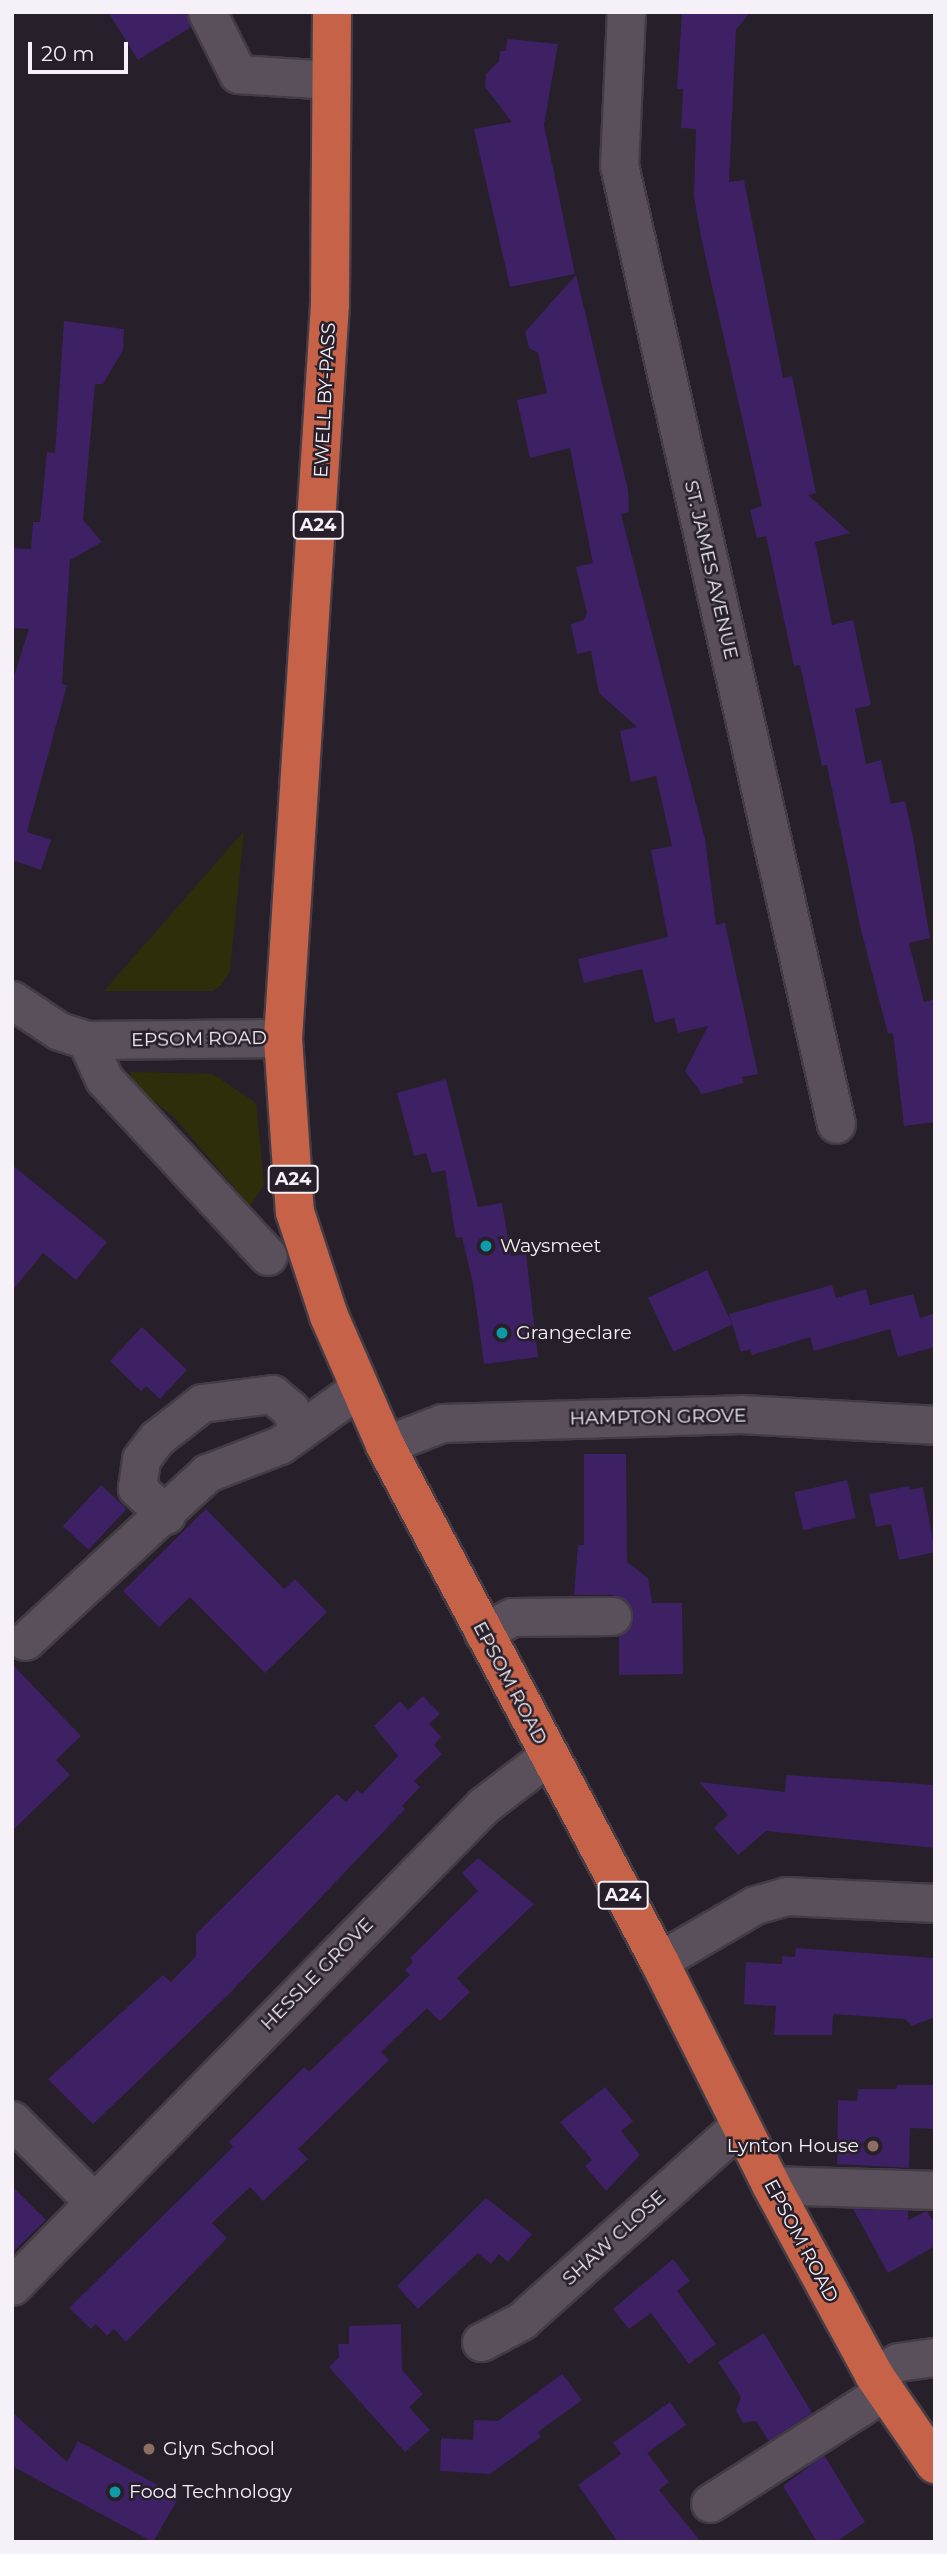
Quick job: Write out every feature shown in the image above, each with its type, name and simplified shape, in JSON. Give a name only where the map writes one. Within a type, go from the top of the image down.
[{"type":"highway","name":"EWELL BY-PASS","points":[[283,1038],[327,358],[332,12]]},
{"type":"highway","name":"EPSOM ROAD","points":[[283,1038],[295,1212],[359,1388],[385,1445],[659,1961],[771,2185],[879,2383],[935,2464]]},
{"type":"street","points":[[207,12],[238,74],[332,80]]},
{"type":"street","name":"ST. JAMES AVENUE","points":[[626,12],[620,166],[836,1124]]},
{"type":"street","name":"EPSOM ROAD","points":[[12,1000],[59,1031],[86,1040],[283,1038]]},
{"type":"street","points":[[86,1040],[104,1079],[268,1256]]},
{"type":"street","points":[[24,1641],[166,1515],[207,1473],[280,1445],[359,1388]]},
{"type":"street","points":[[166,1515],[137,1488],[141,1459],[157,1438],[202,1403],[272,1394],[290,1409],[299,1431]]},
{"type":"street","name":"HAMPTON GROVE","points":[[385,1445],[421,1428],[456,1423],[741,1415],[935,1424]]},
{"type":"street","points":[[483,1633],[512,1617],[612,1616]]},
{"type":"street","name":"HESSLE GROVE","points":[[12,2286],[484,1805],[548,1756]]},
{"type":"street","points":[[659,1961],[755,1905],[786,1896],[935,1903]]},
{"type":"street","points":[[12,2120],[93,2201]]},
{"type":"street","name":"SHAW CLOSE","points":[[481,2342],[521,2321],[741,2124]]},
{"type":"street","points":[[771,2185],[935,2190]]},
{"type":"street","points":[[710,2503],[879,2383],[898,2362],[935,2357]]},
{"type":"shaded area","points":[[244,831],[230,971],[221,985],[213,991],[104,991]]},
{"type":"shaded area","points":[[130,1072],[213,1074],[256,1103],[264,1185],[250,1206],[174,1117],[133,1085]]},
{"type":"building","points":[[108,12],[186,12],[191,27],[138,60]]},
{"type":"building","points":[[682,12],[750,12],[736,30],[729,182],[744,180],[783,378],[792,376],[816,493],[808,495],[850,533],[815,542],[832,625],[853,620],[871,705],[855,709],[866,764],[881,760],[891,804],[905,801],[913,837],[930,938],[909,943],[924,1002],[935,999],[935,1122],[904,1126],[893,1033],[888,1034],[861,930],[827,765],[822,766],[800,665],[794,666],[766,536],[757,538],[750,510],[762,506],[701,237],[694,196],[696,129],[681,128],[683,89],[677,89]]},
{"type":"building","points":[[507,39],[558,44],[544,125],[575,274],[510,287],[474,129],[512,122],[485,87],[486,74],[499,61],[500,51],[506,51]]},
{"type":"building","points":[[576,275],[628,490],[629,512],[621,514],[705,839],[716,925],[725,923],[758,1074],[742,1077],[744,1083],[702,1094],[685,1071],[708,1026],[678,1033],[674,1018],[655,1023],[642,969],[584,983],[578,959],[668,937],[651,850],[672,846],[656,776],[631,782],[620,731],[637,727],[599,693],[591,651],[577,654],[571,624],[584,620],[587,613],[576,567],[593,563],[570,448],[530,458],[517,400],[547,393],[538,353],[529,348],[525,332]]},
{"type":"building","points":[[64,321],[124,329],[123,350],[103,384],[95,384],[83,520],[102,542],[70,560],[62,684],[67,685],[27,832],[51,840],[41,870],[12,860],[12,682],[29,629],[12,628],[12,548],[31,549],[33,522],[40,522],[47,452],[55,453]]},
{"type":"building","points":[[446,1079],[478,1207],[502,1203],[511,1256],[526,1254],[538,1357],[484,1364],[473,1283],[462,1237],[456,1238],[445,1170],[432,1173],[426,1153],[414,1156],[397,1093]]},
{"type":"building","points":[[12,1165],[107,1242],[76,1280],[43,1253],[12,1291]]},
{"type":"building","points":[[707,1270],[732,1324],[673,1352],[648,1297]]},
{"type":"building","points":[[832,1285],[836,1298],[866,1289],[870,1305],[913,1294],[920,1318],[935,1313],[935,1347],[898,1357],[890,1329],[814,1351],[810,1337],[752,1355],[750,1349],[741,1352],[729,1314]]},
{"type":"building","points":[[142,1327],[187,1370],[160,1399],[146,1386],[141,1391],[110,1361]]},
{"type":"building","points":[[584,1454],[626,1454],[627,1562],[648,1578],[652,1603],[682,1603],[683,1674],[619,1675],[619,1635],[631,1626],[630,1606],[612,1595],[574,1595],[578,1545],[584,1545]]},
{"type":"building","points":[[847,1480],[856,1518],[803,1530],[794,1492]]},
{"type":"building","points":[[101,1485],[127,1509],[88,1550],[63,1526]]},
{"type":"building","points":[[909,1486],[910,1490],[923,1487],[935,1552],[899,1560],[891,1524],[876,1527],[869,1494]]},
{"type":"building","points":[[206,1509],[284,1589],[295,1579],[327,1612],[265,1673],[190,1597],[159,1627],[123,1591]]},
{"type":"building","points":[[12,1664],[81,1736],[56,1760],[70,1775],[12,1831]]},
{"type":"building","points":[[423,1696],[440,1714],[429,1724],[441,1737],[434,1745],[442,1754],[414,1781],[420,1787],[402,1806],[405,1809],[229,1994],[93,2124],[48,2079],[163,1975],[171,1982],[196,1956],[196,1934],[337,1794],[346,1802],[357,1790],[362,1794],[398,1756],[374,1726],[400,1701],[408,1710]]},
{"type":"building","points":[[786,1775],[935,1785],[935,1848],[766,1831],[738,1855],[714,1828],[728,1815],[699,1782],[785,1792]]},
{"type":"building","points":[[478,1858],[534,1904],[457,1978],[470,1992],[440,2021],[427,2008],[381,2052],[389,2060],[298,2149],[308,2159],[263,2201],[250,2187],[212,2223],[227,2238],[126,2342],[114,2329],[107,2336],[96,2324],[91,2329],[69,2308],[233,2147],[229,2142],[304,2067],[309,2072],[410,1975],[405,1970],[413,1962],[410,1958],[478,1891],[462,1873]]},
{"type":"building","points":[[796,1948],[935,1958],[935,2017],[912,2026],[905,2019],[833,2014],[832,2035],[774,2035],[776,2006],[744,2004],[746,1962],[782,1964],[782,1956],[795,1957]]},
{"type":"building","name":"Lynton House","points":[[897,2085],[935,2085],[935,2129],[910,2128],[909,2168],[837,2164],[838,2100],[857,2101],[858,2089],[896,2089]]},
{"type":"building","points":[[605,2087],[633,2121],[621,2131],[640,2155],[606,2191],[585,2166],[592,2160],[560,2122]]},
{"type":"building","points":[[12,2186],[46,2220],[12,2253]]},
{"type":"building","points":[[486,2198],[532,2234],[508,2262],[499,2254],[491,2264],[478,2253],[418,2309],[397,2286]]},
{"type":"building","points":[[853,2209],[908,2210],[908,2220],[927,2211],[935,2224],[935,2246],[888,2273]]},
{"type":"building","points":[[673,2259],[690,2281],[677,2291],[716,2344],[689,2364],[651,2313],[629,2329],[613,2309]]},
{"type":"building","points":[[401,2324],[402,2370],[423,2394],[409,2407],[430,2430],[405,2452],[329,2367],[339,2357],[338,2344],[349,2344],[349,2326]]},
{"type":"building","points":[[764,2333],[812,2413],[769,2441],[756,2421],[743,2423],[736,2410],[741,2397],[718,2362]]},
{"type":"building","points":[[562,2374],[582,2400],[538,2432],[541,2437],[490,2474],[440,2471],[441,2438],[473,2440],[474,2420],[498,2421]]},
{"type":"building","points":[[670,2402],[686,2425],[647,2453],[669,2482],[659,2490],[701,2542],[618,2542],[578,2485],[621,2454],[613,2443]]},
{"type":"building","name":"Food Technology","points":[[12,2412],[67,2462],[78,2441],[179,2497],[153,2542],[12,2466]]},
{"type":"building","points":[[824,2455],[865,2522],[836,2542],[817,2542],[783,2486]]},
{"type":"place","name":"Waysmeet","points":[[486,1246]]},
{"type":"place","name":"Grangeclare","points":[[502,1333]]},
{"type":"place","name":"Lynton House","points":[[873,2146]]},
{"type":"place","name":"Glyn School","points":[[149,2449]]},
{"type":"place","name":"Food Technology","points":[[115,2492]]}]
